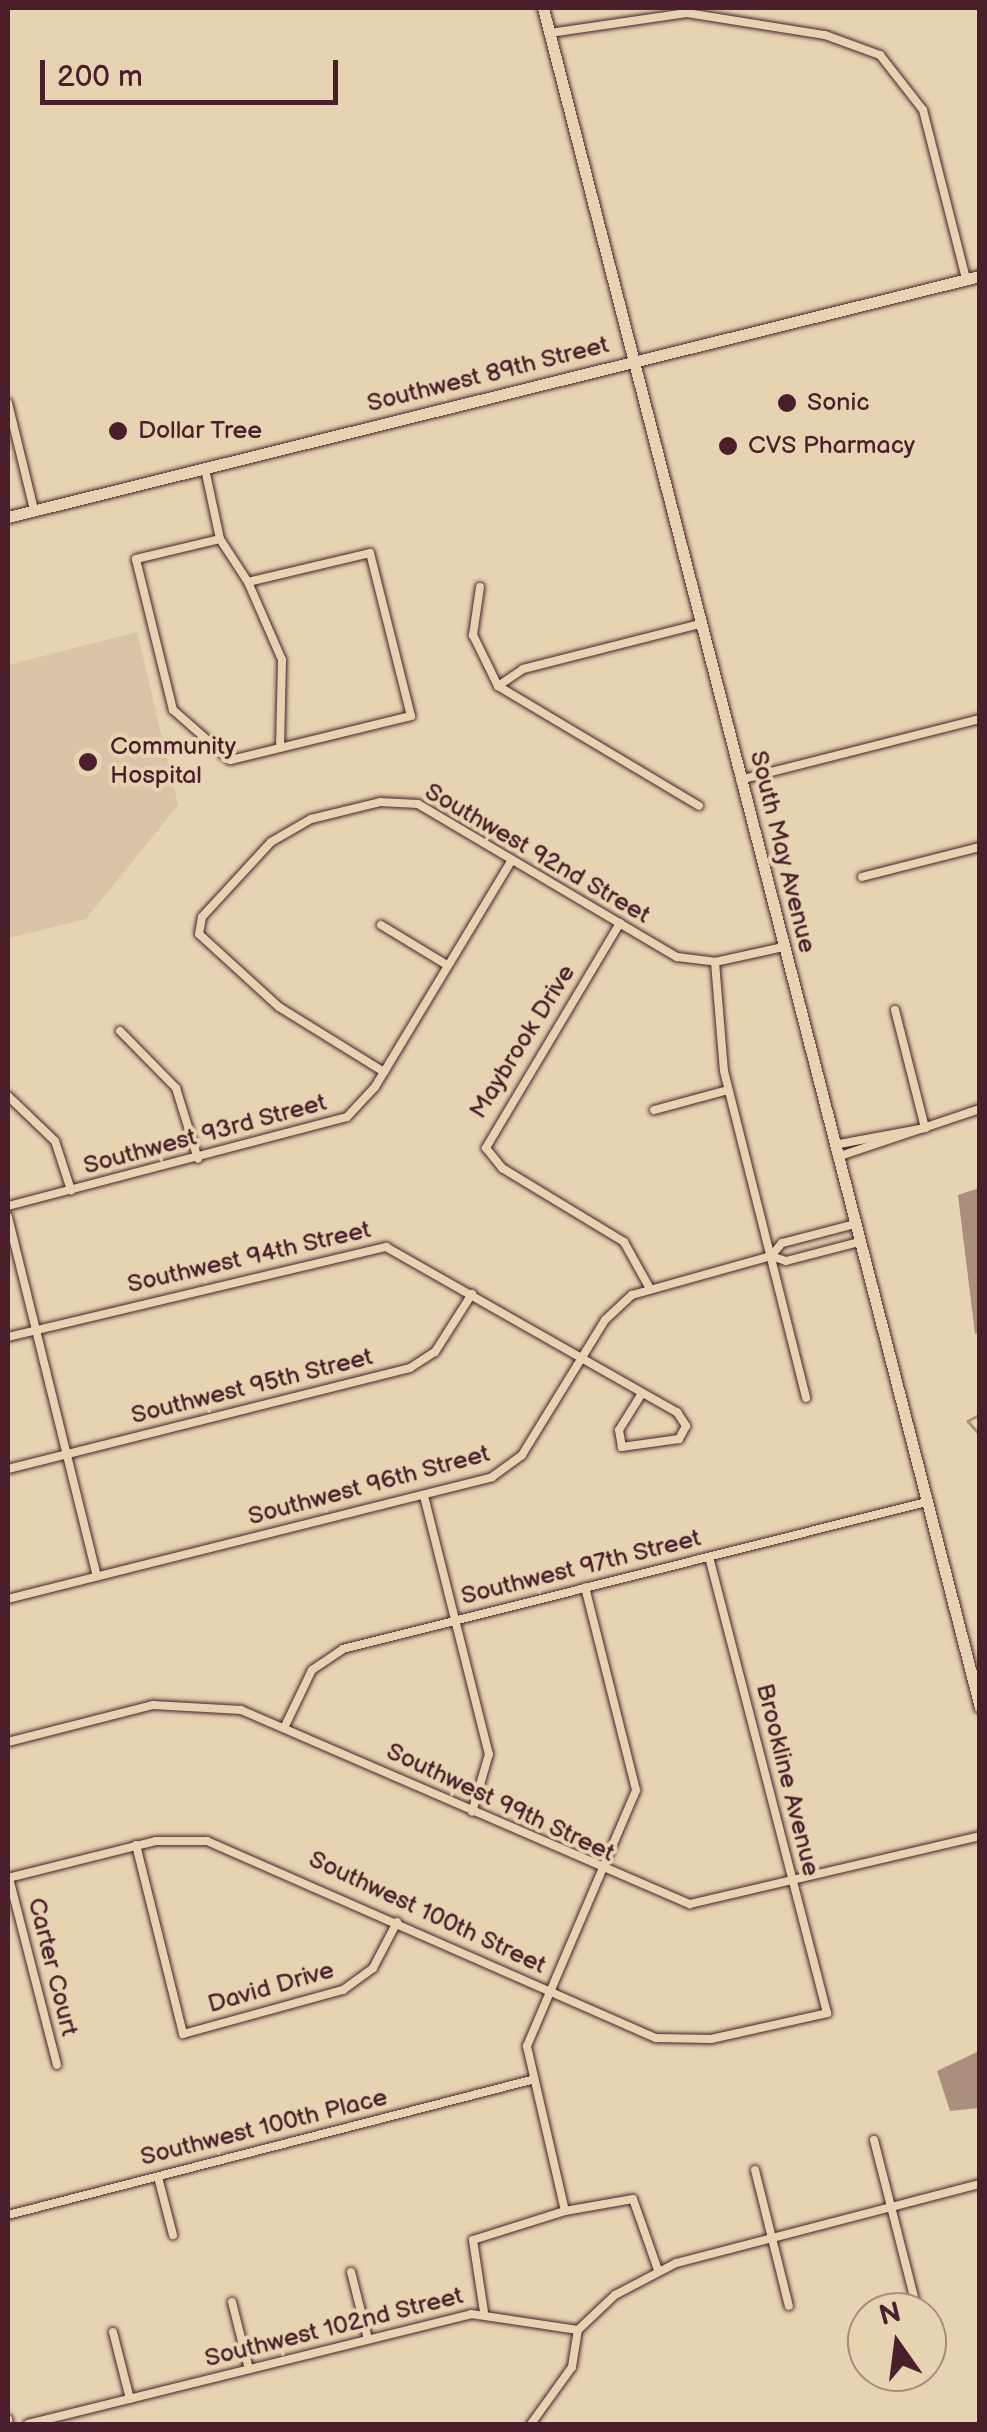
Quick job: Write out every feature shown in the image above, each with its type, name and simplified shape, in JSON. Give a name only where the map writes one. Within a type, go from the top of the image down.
[{"type":"main road","name":"South May Avenue","points":[[544,8],[632,363],[980,1707]]},
{"type":"main road","name":"Southwest 89th Street","points":[[8,517],[980,276]]},
{"type":"street","points":[[550,33],[630,15],[708,14],[844,40],[899,72],[927,122],[966,279]]},
{"type":"street","points":[[8,402],[34,510]]},
{"type":"street","points":[[205,468],[220,539],[248,582],[282,660],[280,748]]},
{"type":"street","points":[[220,539],[136,559],[173,710],[230,760],[411,716],[370,553],[248,582]]},
{"type":"street","points":[[480,587],[473,635],[498,686],[698,806]]},
{"type":"street","points":[[498,686],[535,666],[700,624]]},
{"type":"street","points":[[740,780],[980,719]]},
{"type":"street","name":"Southwest 92nd Street","points":[[384,1072],[279,1007],[199,932],[279,835],[359,806],[418,804],[677,957],[714,962],[783,947]]},
{"type":"street","points":[[862,878],[980,847]]},
{"type":"street","name":"Southwest 93rd Street","points":[[8,1206],[335,1124],[384,1072],[512,860]]},
{"type":"street","name":"Maybrook Drive","points":[[620,923],[486,1148],[502,1168],[624,1242],[648,1287]]},
{"type":"street","points":[[381,925],[448,966]]},
{"type":"street","points":[[714,962],[728,1090],[806,1398]]},
{"type":"street","points":[[894,1010],[925,1128]]},
{"type":"street","points":[[120,1031],[176,1088],[198,1159]]},
{"type":"street","points":[[654,1110],[728,1090]]},
{"type":"street","points":[[8,1096],[54,1141],[70,1190]]},
{"type":"street","points":[[836,1151],[980,1109]]},
{"type":"street","points":[[8,1217],[97,1576]]},
{"type":"street","name":"Southwest 96th Street","points":[[771,1256],[782,1243],[855,1224]]},
{"type":"street","name":"Southwest 96th Street","points":[[8,1599],[424,1496],[512,1465],[604,1320],[648,1287],[771,1256],[786,1260],[860,1242]]},
{"type":"street","name":"Southwest 94th Street","points":[[8,1337],[376,1246],[472,1294],[640,1396],[681,1414],[679,1439],[622,1447],[619,1430],[640,1396]]},
{"type":"street","name":"Southwest 95th Street","points":[[8,1469],[415,1366],[439,1347],[472,1294]]},
{"type":"street","points":[[424,1496],[490,1758],[472,1812]]},
{"type":"street","name":"Southwest 97th Street","points":[[284,1726],[312,1670],[331,1654],[926,1502]]},
{"type":"street","name":"Brookline Avenue","points":[[709,1557],[827,2013]]},
{"type":"street","points":[[565,2211],[531,2080],[527,2046],[604,1873],[636,1790],[585,1588]]},
{"type":"street","name":"Southwest 99th Street","points":[[8,1742],[164,1704],[230,1707],[284,1726],[604,1873],[690,1904],[793,1885],[980,1836]]},
{"type":"street","name":"Southwest 100th Street","points":[[8,1878],[136,1845],[230,1847],[549,1991],[677,2040],[827,2013]]},
{"type":"street","name":"David Drive","points":[[136,1845],[183,2034],[343,1990],[373,1968],[397,1922]]},
{"type":"street","name":"Carter Court","points":[[8,1878],[57,2065]]},
{"type":"street","name":"Southwest 100th Place","points":[[8,2216],[531,2080]]},
{"type":"street","points":[[874,2140],[913,2292]]},
{"type":"street","points":[[756,2170],[789,2306]]},
{"type":"street","points":[[158,2176],[173,2235]]},
{"type":"street","points":[[531,2424],[572,2367],[578,2330],[658,2270],[772,2236],[980,2184]]},
{"type":"street","points":[[484,2312],[473,2240],[565,2211],[633,2199],[658,2270]]},
{"type":"street","points":[[351,2272],[368,2339]]},
{"type":"street","points":[[232,2302],[249,2369]]},
{"type":"street","name":"Southwest 102nd Street","points":[[28,2424],[484,2312],[578,2330]]},
{"type":"street","points":[[113,2332],[130,2399]]},
{"type":"shaded area","name":"Community Hospital","points":[[137,632],[178,805],[86,919],[8,938],[8,665]]},
{"type":"shaded area","points":[[979,1188],[980,1333],[975,1334],[958,1195]]},
{"type":"shaded area","points":[[979,2051],[979,2108],[950,2111],[937,2071]]},
{"type":"waterway","points":[[980,1415],[968,1421],[980,1435]]},
{"type":"place","name":"Sonic","points":[[787,403]]},
{"type":"place","name":"Dollar Tree","points":[[118,431]]},
{"type":"place","name":"CVS Pharmacy","points":[[728,446]]},
{"type":"place","name":"Community Hospital","points":[[88,762]]}]
